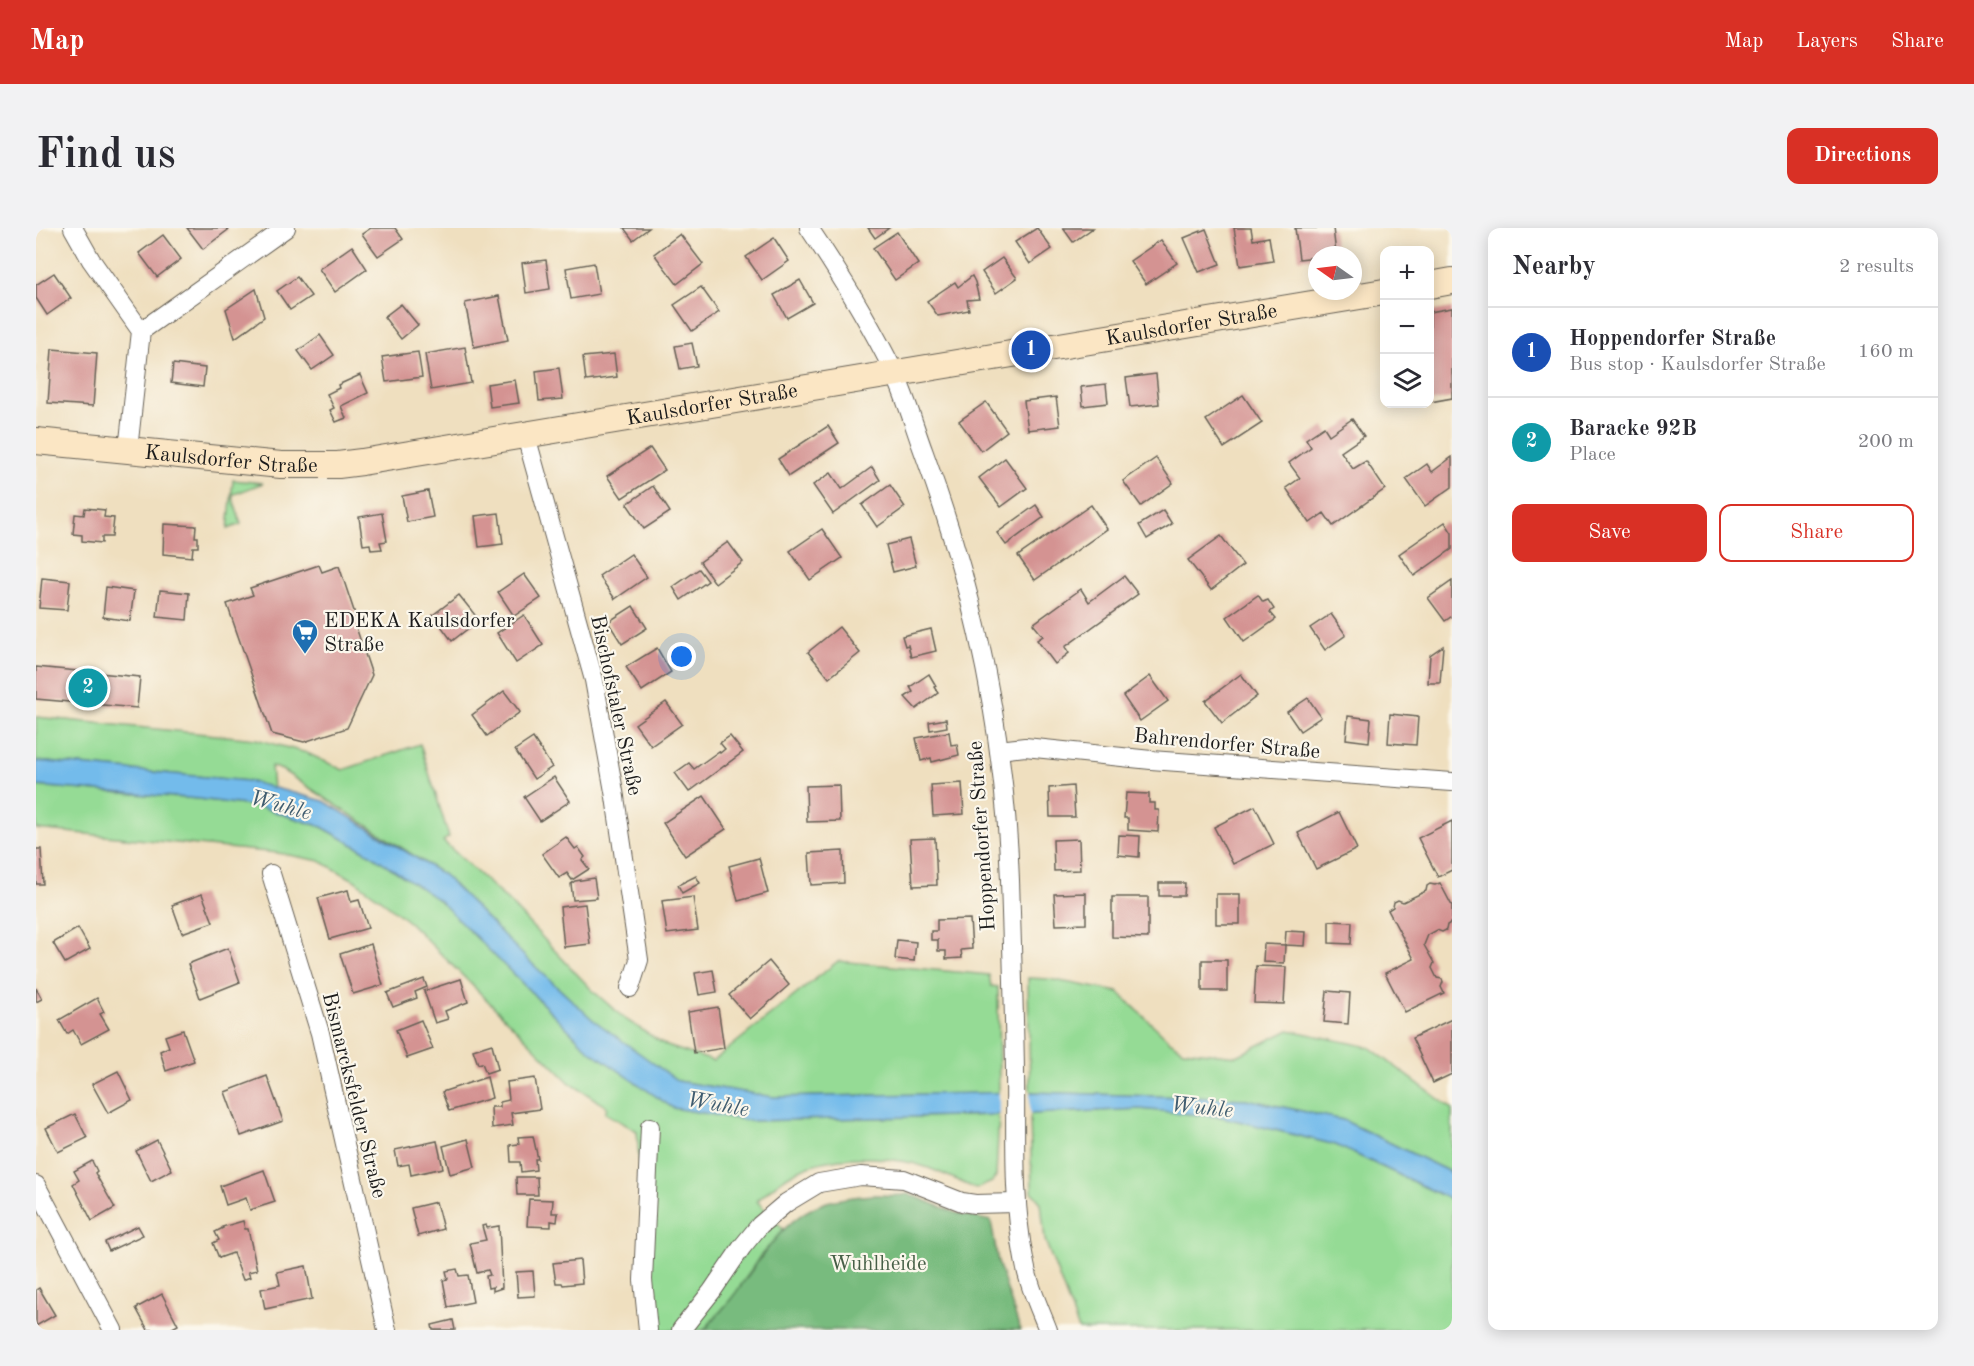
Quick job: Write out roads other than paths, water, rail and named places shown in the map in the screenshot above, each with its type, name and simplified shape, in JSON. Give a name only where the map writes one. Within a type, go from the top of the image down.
[{"type":"main road","points":[[1434,284],[1452,281]]},
{"type":"main road","name":"Kaulsdorfer Straße","points":[[36,441],[281,465],[338,465],[526,436],[1380,293]]},
{"type":"street","points":[[73,228],[91,260],[141,331],[128,450]]},
{"type":"street","points":[[141,331],[286,228]]},
{"type":"street","name":"Hoppendorfer Straße","points":[[809,228],[841,275],[895,373],[943,506],[962,568],[974,619],[999,750],[1008,843],[1015,1065],[1016,1203],[1024,1262],[1048,1330]]},
{"type":"street","name":"Bischofstaler Straße","points":[[526,436],[594,680],[603,726],[639,960],[630,988]]},
{"type":"street","name":"Bahrendorfer Straße","points":[[999,750],[1025,747],[1152,760],[1452,782]]},
{"type":"street","name":"Bismarcksfelder Straße","points":[[271,874],[320,1033],[387,1330]]},
{"type":"street","points":[[648,1330],[644,1280],[650,1127]]},
{"type":"street","points":[[681,1330],[760,1225],[786,1203],[819,1183],[861,1176],[904,1179],[962,1202],[1016,1203]]},
{"type":"street","points":[[36,1185],[113,1330]]},
{"type":"water","name":"Wuhle","points":[[36,761],[248,781],[324,801],[444,875],[528,960],[592,1019],[678,1081],[773,1097],[1030,1092],[1246,1099],[1343,1120],[1452,1173],[1452,1200],[1336,1145],[1222,1117],[1140,1109],[752,1121],[673,1108],[589,1050],[440,901],[370,854],[322,827],[260,807],[199,799],[36,786]]},
{"type":"place","name":"Hoppendorfer Straße","points":[[1031,350]]},
{"type":"place","name":"EDEKA Kaulsdorfer Straße","points":[[305,655]]},
{"type":"place","name":"Baracke 92B","points":[[88,688]]},
{"type":"park label","name":"Wuhlheide","points":[[878,1263]]}]
